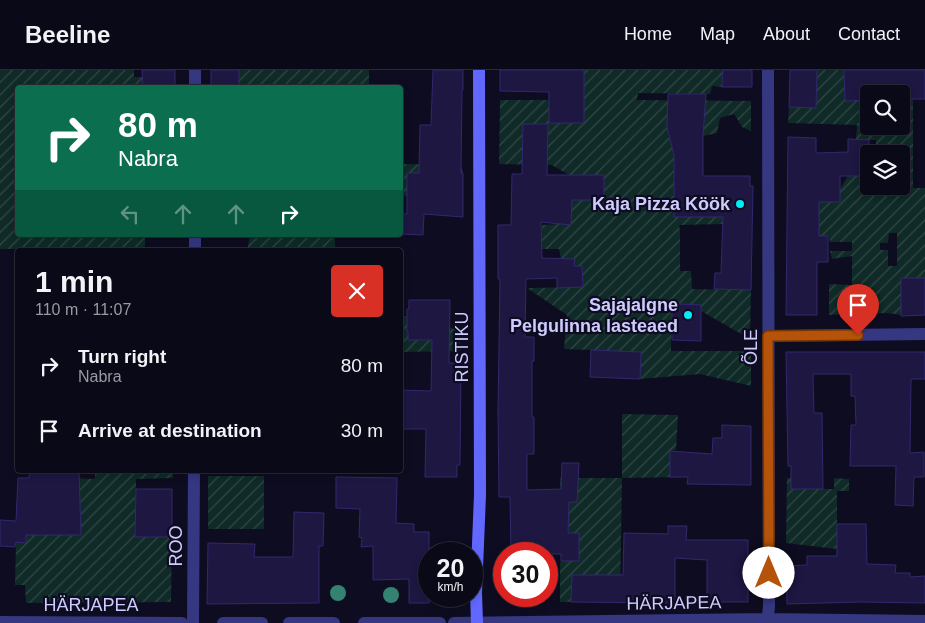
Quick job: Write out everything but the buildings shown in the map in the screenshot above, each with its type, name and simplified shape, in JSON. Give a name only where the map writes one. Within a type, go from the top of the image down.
[{"type":"street","points":[[195,70],[195,85]]},
{"type":"street","name":"RISTIKU","points":[[477,623],[476,593],[480,495],[479,70]]},
{"type":"street","name":"ÕLE","points":[[767,621],[769,607],[768,70]]},
{"type":"street","points":[[768,336],[925,334]]},
{"type":"street","name":"ROO","points":[[194,473],[194,623]]},
{"type":"street","name":"HÄRJAPEA","points":[[454,623],[925,621]]},
{"type":"street","name":"HÄRJAPEA","points":[[0,622],[182,623]]},
{"type":"street","points":[[223,623],[262,623]]},
{"type":"street","points":[[289,623],[334,623]]},
{"type":"street","points":[[364,623],[440,623]]},
{"type":"green space","points":[[0,70],[134,70],[134,77],[142,77],[143,85],[15,85],[15,237],[145,237],[145,248],[0,249]]},
{"type":"green space","points":[[239,70],[369,70],[369,85],[239,85]]},
{"type":"green space","points":[[584,70],[723,70],[722,87],[712,86],[710,94],[638,93],[637,100],[751,101],[751,131],[742,127],[734,114],[720,118],[717,133],[703,136],[704,116],[667,127],[674,156],[723,213],[723,224],[679,225],[680,271],[691,271],[692,289],[751,290],[750,339],[701,311],[695,311],[695,305],[680,304],[679,310],[672,310],[671,351],[751,351],[751,386],[700,374],[640,379],[641,352],[564,349],[567,315],[527,288],[583,287],[582,266],[574,266],[574,259],[561,259],[559,249],[542,249],[542,225],[559,224],[569,200],[604,200],[604,175],[569,175],[552,165],[499,164],[500,100],[549,100],[584,123]],"holes":[[[523,124],[548,124],[547,152],[523,151]]]},
{"type":"green space","points":[[817,70],[844,70],[845,101],[860,100],[860,135],[910,135],[910,85],[901,85],[901,70],[913,70],[913,188],[925,188],[925,278],[918,278],[918,288],[901,288],[901,315],[887,313],[829,315],[829,284],[852,285],[852,256],[832,259],[830,251],[852,251],[852,242],[830,242],[829,236],[819,236],[819,201],[787,201],[787,189],[840,189],[848,176],[860,176],[860,195],[910,195],[910,145],[876,145],[876,140],[856,140],[857,125],[788,123],[789,107],[816,108]],"holes":[[[889,233],[897,233],[897,266],[888,266],[888,250],[880,250],[880,243],[888,243]]]},
{"type":"green space","points":[[403,164],[461,165],[463,173],[408,173],[407,196],[403,196]]},
{"type":"green space","points":[[250,237],[335,237],[335,248],[247,248]]},
{"type":"green space","points":[[403,316],[407,316],[409,340],[449,341],[449,328],[460,329],[460,351],[403,352]]},
{"type":"green space","points":[[622,414],[678,415],[676,449],[670,452],[670,459],[688,470],[688,477],[622,478]]},
{"type":"green space","points":[[60,473],[74,473],[74,478],[93,479],[95,478],[95,473],[173,473],[173,478],[136,479],[135,537],[172,537],[171,602],[26,603],[25,585],[15,585],[16,542],[26,542],[26,531],[31,531],[32,498],[54,499],[54,479],[59,478]],"holes":[[[39,507],[80,507],[81,535],[39,535]]]},
{"type":"green space","points":[[208,476],[264,476],[264,529],[208,529]]},
{"type":"green space","points":[[560,478],[622,478],[620,603],[608,602],[608,575],[572,575],[571,602],[560,602],[560,563],[561,561],[579,561],[579,533],[568,533],[569,516],[561,516]],"holes":[[[562,480],[578,480],[577,502],[561,502]]]},
{"type":"green space","points":[[787,478],[791,478],[792,489],[834,489],[834,478],[849,479],[849,491],[837,491],[837,549],[786,543]]},
{"type":"place","name":"Kaja Pizza Köök","points":[[740,204]]},
{"type":"place","name":"Sajajalgne Pelgulinna lasteaed","points":[[688,315]]},
{"type":"route","points":[[769,573],[768,336],[858,335]]}]
